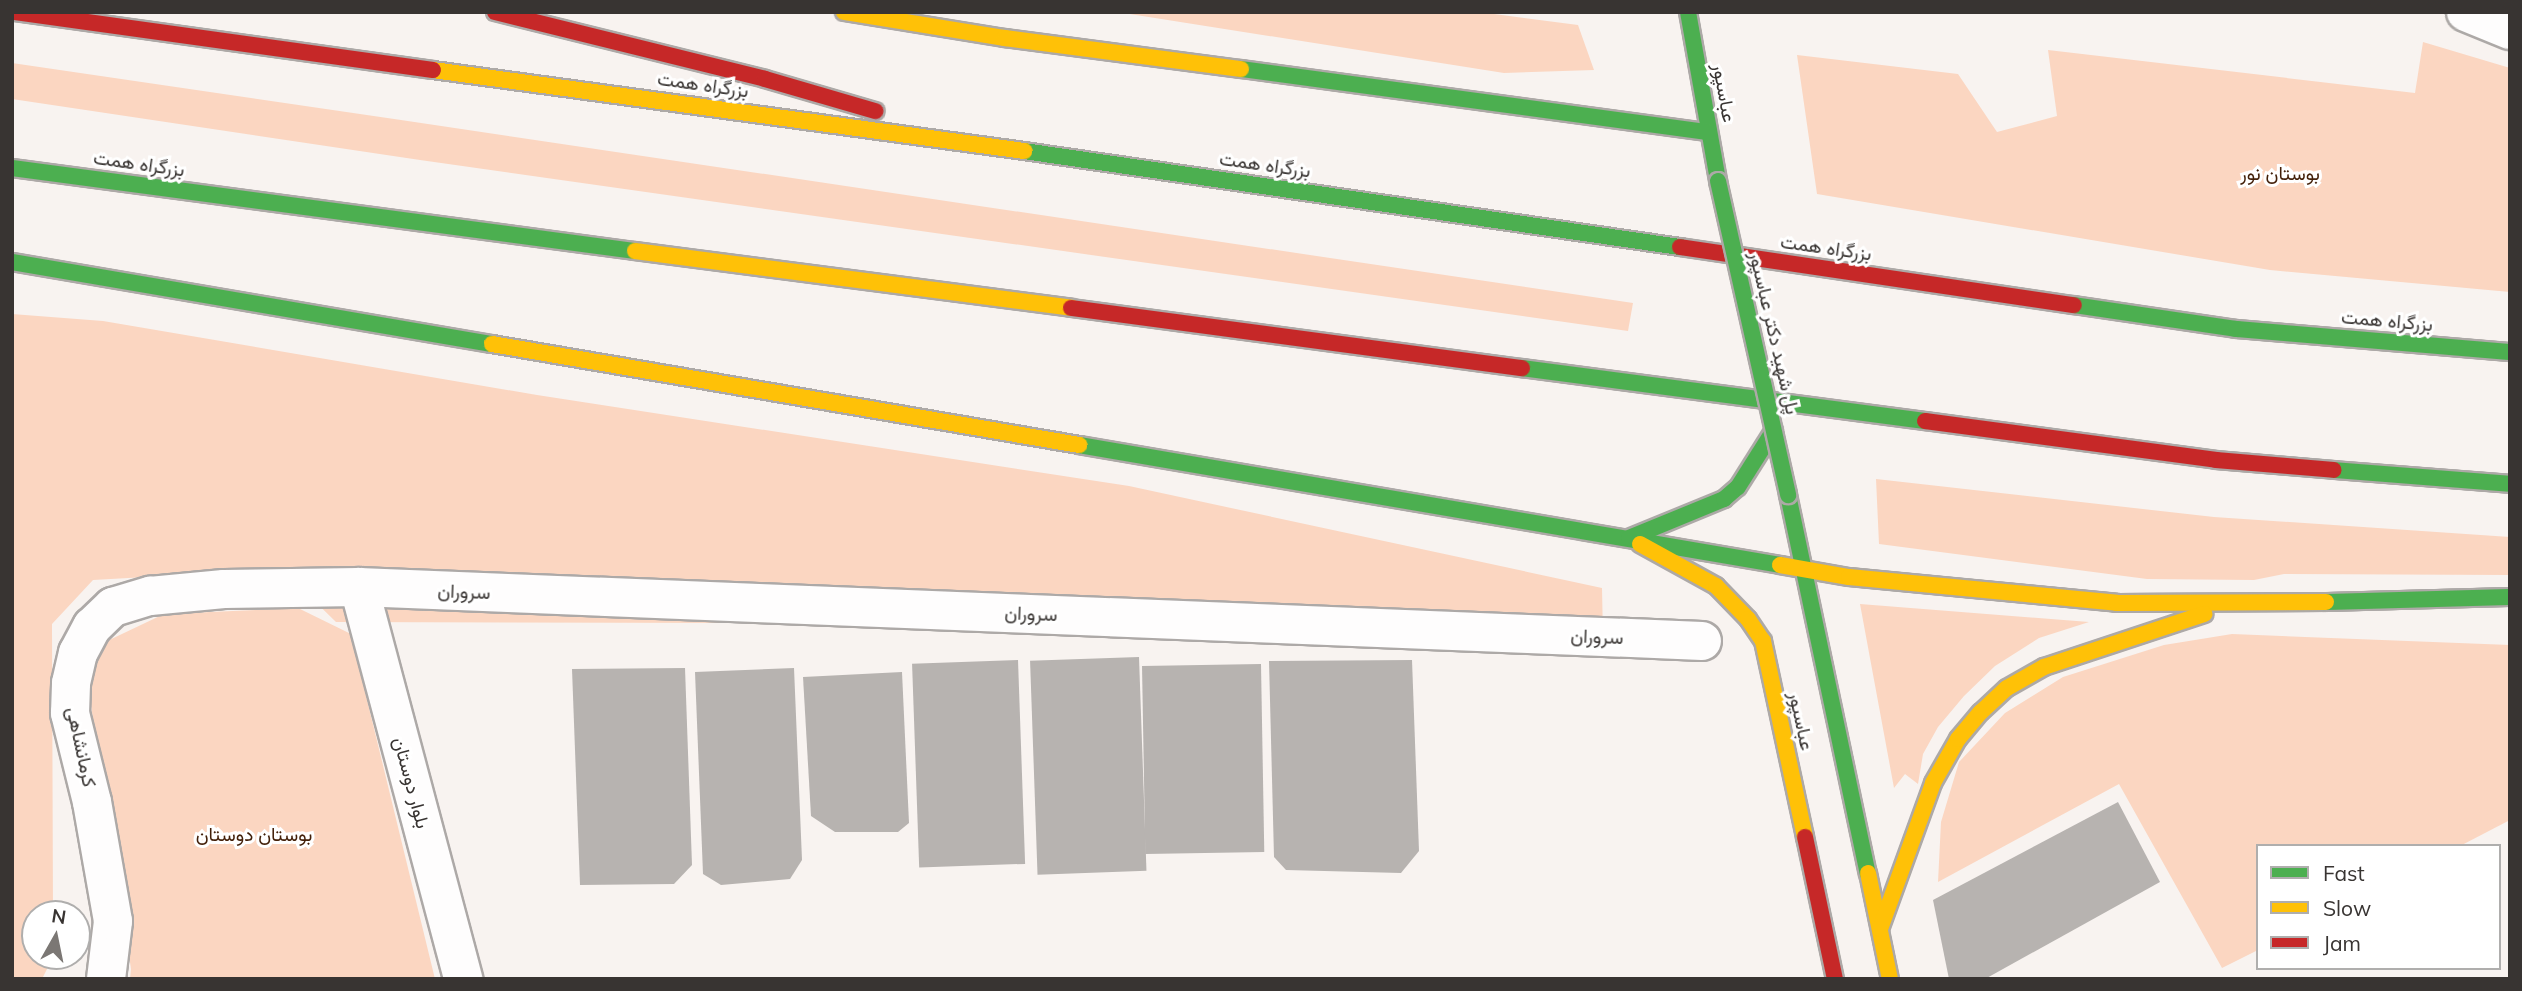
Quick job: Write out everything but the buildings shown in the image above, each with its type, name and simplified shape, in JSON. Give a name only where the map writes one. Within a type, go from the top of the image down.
[{"type":"main road","name":"بزرگراه همت","points":[[15,12],[981,145],[2236,329],[2510,352]]},
{"type":"main road","points":[[495,12],[765,79],[981,145]]},
{"type":"main road","points":[[844,12],[1005,38],[1709,132]]},
{"type":"main road","name":"عباسپور","points":[[1688,12],[1718,181]]},
{"type":"main road","name":"بزرگراه همت","points":[[12,168],[2216,460],[2510,484]]},
{"type":"main road","name":"پل شهید دکتر عباسپور","points":[[1718,181],[1788,495]]},
{"type":"main road","points":[[12,262],[1629,538],[1804,571],[2117,603],[2229,606],[2510,597]]},
{"type":"main road","points":[[25,282],[142,283]]},
{"type":"main road","points":[[1629,538],[1724,499],[1738,486],[1774,430]]},
{"type":"main road","name":"عباسپور","points":[[1788,495],[1890,979]]},
{"type":"main road","name":"عباسپور","points":[[1629,538],[1716,586],[1748,619],[1763,641],[1835,979]]},
{"type":"main road","points":[[1880,929],[1933,783],[1958,739],[2007,688],[2044,667],[2229,606]]},
{"type":"street","points":[[2469,13],[2510,30]]},
{"type":"street","name":"سروران","points":[[359,587],[1702,641]]},
{"type":"street","name":"کرمانشاهی","points":[[106,979],[113,921],[92,802],[70,713],[71,683],[76,663],[92,627],[113,607],[149,596],[224,589],[359,587]]},
{"type":"street","name":"بلوار دوستان","points":[[359,587],[463,979]]},
{"type":"green space","points":[[1117,12],[1479,12],[1578,25],[1594,70],[1504,73]]},
{"type":"green space","name":"بوستان نور","points":[[2423,42],[2510,68],[2510,292],[2270,270],[1817,194],[1797,55],[1958,74],[1997,132],[2057,116],[2048,50],[2415,93]]},
{"type":"green space","points":[[12,63],[1633,303],[1628,331],[420,160],[12,99]]},
{"type":"green space","points":[[12,314],[103,321],[537,395],[1129,486],[1602,588],[1603,636],[740,623],[336,622],[293,580],[200,574],[93,580],[52,624],[53,900],[21,900],[21,970],[46,970],[42,979],[12,979]]},
{"type":"green space","points":[[1876,479],[2214,517],[2510,537],[2510,575],[2284,574],[2254,580],[2147,579],[1879,544]]},
{"type":"green space","points":[[1860,604],[2089,622],[2039,638],[1995,666],[1964,696],[1938,727],[1923,754],[1918,784],[1905,774],[1894,788]]},
{"type":"green space","name":"بوستان دوستان","points":[[298,608],[351,634],[435,979],[130,979],[131,969],[88,686],[103,643],[164,614]]},
{"type":"green space","points":[[2232,634],[2510,645],[2510,820],[2464,844],[2256,844],[2256,951],[2222,968],[2119,784],[1938,882],[1941,822],[1959,762],[2005,713],[2063,677],[2164,645]]},
{"type":"traffic: fast","points":[[1688,12],[1718,181]]},
{"type":"traffic: fast","points":[[1241,69],[1709,132]]},
{"type":"traffic: fast","points":[[1024,151],[1680,247]]},
{"type":"traffic: fast","points":[[12,168],[635,251]]},
{"type":"traffic: fast","points":[[1718,181],[1788,495]]},
{"type":"traffic: fast","points":[[12,262],[492,344]]},
{"type":"traffic: fast","points":[[2074,305],[2236,329],[2510,352]]},
{"type":"traffic: fast","points":[[1522,368],[1925,421]]},
{"type":"traffic: fast","points":[[1629,538],[1724,499],[1738,487],[1774,430]]},
{"type":"traffic: fast","points":[[1079,445],[1780,565]]},
{"type":"traffic: fast","points":[[2334,470],[2510,484]]},
{"type":"traffic: fast","points":[[1788,495],[1868,873]]},
{"type":"traffic: fast","points":[[2326,602],[2510,597]]},
{"type":"traffic: slow","points":[[844,12],[1005,38],[1241,69]]},
{"type":"traffic: slow","points":[[433,70],[1024,151]]},
{"type":"traffic: slow","points":[[635,251],[1071,308]]},
{"type":"traffic: slow","points":[[492,344],[1079,445]]},
{"type":"traffic: slow","points":[[1640,544],[1716,586],[1748,619],[1763,641],[1805,837]]},
{"type":"traffic: slow","points":[[1780,565],[1849,577],[2117,603],[2326,602]]},
{"type":"traffic: slow","points":[[1880,929],[1933,783],[1958,739],[1981,712],[2007,688],[2044,667],[2204,614]]},
{"type":"traffic: slow","points":[[1868,873],[1890,979]]},
{"type":"traffic: jam","points":[[15,12],[433,70]]},
{"type":"traffic: jam","points":[[495,12],[765,79],[875,111]]},
{"type":"traffic: jam","points":[[1680,247],[2074,305]]},
{"type":"traffic: jam","points":[[1071,308],[1522,368]]},
{"type":"traffic: jam","points":[[1925,421],[2216,460],[2334,470]]},
{"type":"traffic: jam","points":[[1805,837],[1835,979]]}]
